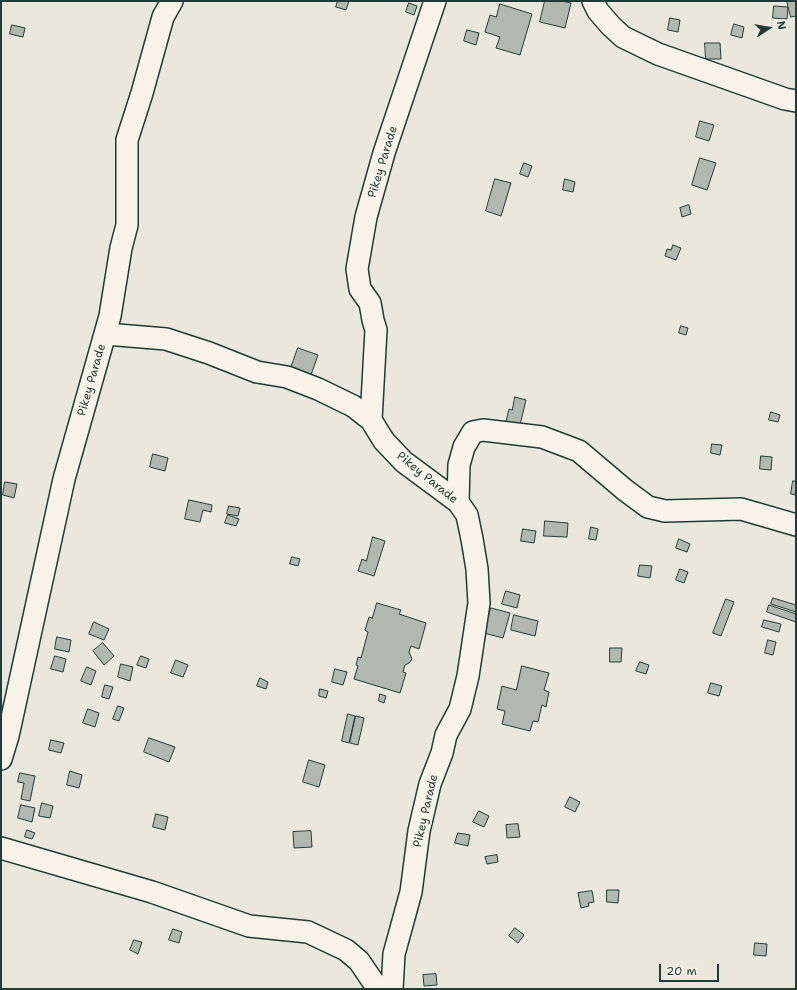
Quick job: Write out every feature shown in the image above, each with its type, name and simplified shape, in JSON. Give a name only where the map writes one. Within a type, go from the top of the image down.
[{"type":"street","name":"Pikey Parade","points":[[1,759],[64,479],[110,316],[121,248],[127,225],[127,140],[163,17],[172,1]]},
{"type":"street","name":"Pikey Parade","points":[[392,989],[394,954],[411,892],[420,831],[430,784],[442,753],[446,735],[460,708],[468,676],[479,603],[477,570],[467,514],[458,502],[404,462],[384,441],[371,420],[376,330],[370,303],[360,289],[357,269],[366,217],[384,154],[435,1]]},
{"type":"street","points":[[593,1],[598,11],[623,37],[658,54],[785,99],[796,101]]},
{"type":"street","points":[[106,334],[166,339],[209,353],[257,372],[286,377],[318,389],[353,406],[371,420]]},
{"type":"street","points":[[458,502],[459,465],[464,447],[473,432],[483,430],[542,437],[579,451],[648,507],[665,511],[741,509],[796,525]]},
{"type":"street","points":[[1,848],[152,892],[249,926],[308,932],[346,950],[358,961],[378,989]]},
{"type":"building","points":[[338,1],[349,1],[346,10],[336,7]]},
{"type":"building","points":[[545,1],[561,1],[571,3],[565,28],[540,22]]},
{"type":"building","points":[[787,1],[796,1],[796,16],[791,17]]},
{"type":"building","points":[[409,3],[417,6],[414,15],[406,12]]},
{"type":"building","points":[[500,4],[532,14],[520,55],[496,48],[500,37],[485,32],[490,15],[496,17]]},
{"type":"building","points":[[774,6],[788,7],[787,19],[773,18]]},
{"type":"building","points":[[670,18],[680,20],[678,32],[668,30]]},
{"type":"building","points":[[734,24],[744,27],[742,38],[731,35]]},
{"type":"building","points":[[12,25],[25,28],[23,37],[10,34]]},
{"type":"building","points":[[467,30],[479,33],[476,45],[464,41]]},
{"type":"building","points":[[705,43],[720,43],[721,59],[706,59]]},
{"type":"building","points":[[700,121],[714,125],[709,141],[696,137]]},
{"type":"building","points":[[700,158],[716,163],[707,190],[692,185]]},
{"type":"building","points":[[524,163],[532,166],[528,177],[520,174]]},
{"type":"building","points":[[495,179],[511,183],[501,216],[486,211]]},
{"type":"building","points":[[565,179],[575,182],[573,192],[563,190]]},
{"type":"building","points":[[689,205],[691,214],[682,217],[680,208]]},
{"type":"building","points":[[673,245],[681,248],[676,260],[665,256],[667,249],[671,250]]},
{"type":"building","points":[[681,326],[688,328],[686,335],[679,333]]},
{"type":"building","points":[[298,348],[318,355],[311,375],[291,368]]},
{"type":"building","points":[[515,397],[526,400],[519,429],[505,426],[509,409],[512,410]]},
{"type":"building","points":[[771,412],[780,415],[778,422],[769,420]]},
{"type":"building","points":[[712,444],[722,445],[720,455],[711,453]]},
{"type":"building","points":[[153,454],[168,458],[165,471],[150,467]]},
{"type":"building","points":[[761,456],[772,457],[771,470],[760,469]]},
{"type":"building","points":[[793,481],[796,481],[796,495],[791,494]]},
{"type":"building","points":[[5,482],[17,484],[14,498],[3,495]]},
{"type":"building","points":[[189,500],[212,505],[211,512],[203,510],[200,522],[185,519]]},
{"type":"building","points":[[229,506],[240,508],[238,516],[227,514]]},
{"type":"building","points":[[228,515],[239,519],[236,526],[225,523]]},
{"type":"building","points":[[545,521],[568,523],[567,537],[544,536]]},
{"type":"building","points":[[591,527],[598,529],[596,540],[589,539]]},
{"type":"building","points":[[523,529],[536,531],[534,543],[521,541]]},
{"type":"building","points":[[373,537],[385,541],[374,576],[358,571],[362,559],[366,561]]},
{"type":"building","points":[[679,539],[690,544],[687,552],[676,548]]},
{"type":"building","points":[[292,557],[300,559],[298,566],[290,564]]},
{"type":"building","points":[[640,565],[652,566],[650,578],[638,576]]},
{"type":"building","points":[[680,569],[688,572],[684,583],[676,580]]},
{"type":"building","points":[[506,591],[520,595],[517,608],[502,604]]},
{"type":"building","points":[[773,598],[796,605],[796,612],[771,604]]},
{"type":"building","points":[[726,599],[734,602],[721,636],[713,633]]},
{"type":"building","points":[[377,603],[401,610],[399,614],[426,623],[419,649],[411,646],[409,652],[412,659],[405,665],[403,672],[406,673],[400,693],[354,679],[358,666],[356,665],[358,657],[361,658],[368,632],[365,630],[369,617],[372,618]]},
{"type":"building","points":[[769,605],[796,614],[796,622],[767,612]]},
{"type":"building","points":[[491,608],[510,613],[503,638],[484,633]]},
{"type":"building","points":[[514,615],[538,621],[535,636],[511,630]]},
{"type":"building","points":[[764,620],[781,624],[779,632],[762,627]]},
{"type":"building","points":[[94,622],[109,629],[104,640],[89,634]]},
{"type":"building","points":[[57,637],[71,640],[69,652],[55,649]]},
{"type":"building","points":[[768,640],[776,642],[773,655],[765,653]]},
{"type":"building","points":[[103,643],[114,656],[104,665],[93,651]]},
{"type":"building","points":[[610,648],[622,648],[621,662],[610,662]]},
{"type":"building","points":[[55,656],[66,659],[63,672],[51,669]]},
{"type":"building","points":[[141,656],[149,659],[146,668],[137,665]]},
{"type":"building","points":[[176,660],[188,665],[183,677],[171,673]]},
{"type":"building","points":[[640,662],[649,665],[646,674],[636,671]]},
{"type":"building","points":[[121,664],[133,667],[130,681],[118,677]]},
{"type":"building","points":[[522,666],[549,673],[544,690],[549,692],[546,707],[542,705],[538,722],[533,721],[530,731],[502,724],[505,711],[497,709],[502,686],[516,690]]},
{"type":"building","points":[[87,667],[96,671],[91,685],[81,681]]},
{"type":"building","points":[[335,669],[347,672],[343,685],[332,682]]},
{"type":"building","points":[[260,678],[268,682],[266,689],[257,686]]},
{"type":"building","points":[[711,683],[722,686],[719,696],[708,693]]},
{"type":"building","points":[[105,685],[113,687],[109,699],[102,697]]},
{"type":"building","points":[[320,689],[328,691],[326,698],[319,696]]},
{"type":"building","points":[[380,694],[386,696],[384,703],[379,701]]},
{"type":"building","points":[[118,706],[124,708],[119,721],[113,719]]},
{"type":"building","points":[[88,709],[99,713],[95,727],[83,723]]},
{"type":"building","points":[[348,714],[355,716],[349,743],[342,741]]},
{"type":"building","points":[[356,716],[364,718],[358,745],[350,743]]},
{"type":"building","points":[[149,738],[175,747],[169,762],[144,752]]},
{"type":"building","points":[[51,740],[64,743],[61,753],[49,750]]},
{"type":"building","points":[[309,760],[325,765],[319,787],[303,782]]},
{"type":"building","points":[[70,771],[82,775],[79,788],[67,785]]},
{"type":"building","points":[[20,773],[35,776],[30,801],[21,799],[24,783],[18,782]]},
{"type":"building","points":[[570,797],[580,802],[575,812],[565,807]]},
{"type":"building","points":[[42,803],[53,806],[50,818],[39,816]]},
{"type":"building","points":[[21,805],[35,808],[32,822],[18,818]]},
{"type":"building","points":[[479,811],[489,816],[484,827],[473,822]]},
{"type":"building","points":[[156,814],[168,817],[165,830],[153,827]]},
{"type":"building","points":[[518,824],[520,837],[507,838],[506,825]]},
{"type":"building","points":[[27,830],[35,833],[32,839],[25,837]]},
{"type":"building","points":[[311,831],[312,847],[294,848],[293,832]]},
{"type":"building","points":[[458,833],[470,835],[468,846],[455,843]]},
{"type":"building","points":[[497,855],[498,862],[487,864],[485,857]]},
{"type":"building","points":[[607,890],[619,890],[618,903],[607,902]]},
{"type":"building","points":[[592,891],[594,902],[588,903],[589,906],[581,908],[578,893]]},
{"type":"building","points":[[515,928],[524,935],[518,943],[509,936]]},
{"type":"building","points":[[173,929],[182,932],[179,943],[169,940]]},
{"type":"building","points":[[134,940],[142,942],[138,954],[130,950]]},
{"type":"building","points":[[755,943],[767,944],[766,956],[754,955]]},
{"type":"building","points":[[436,974],[437,985],[424,986],[423,975]]}]
